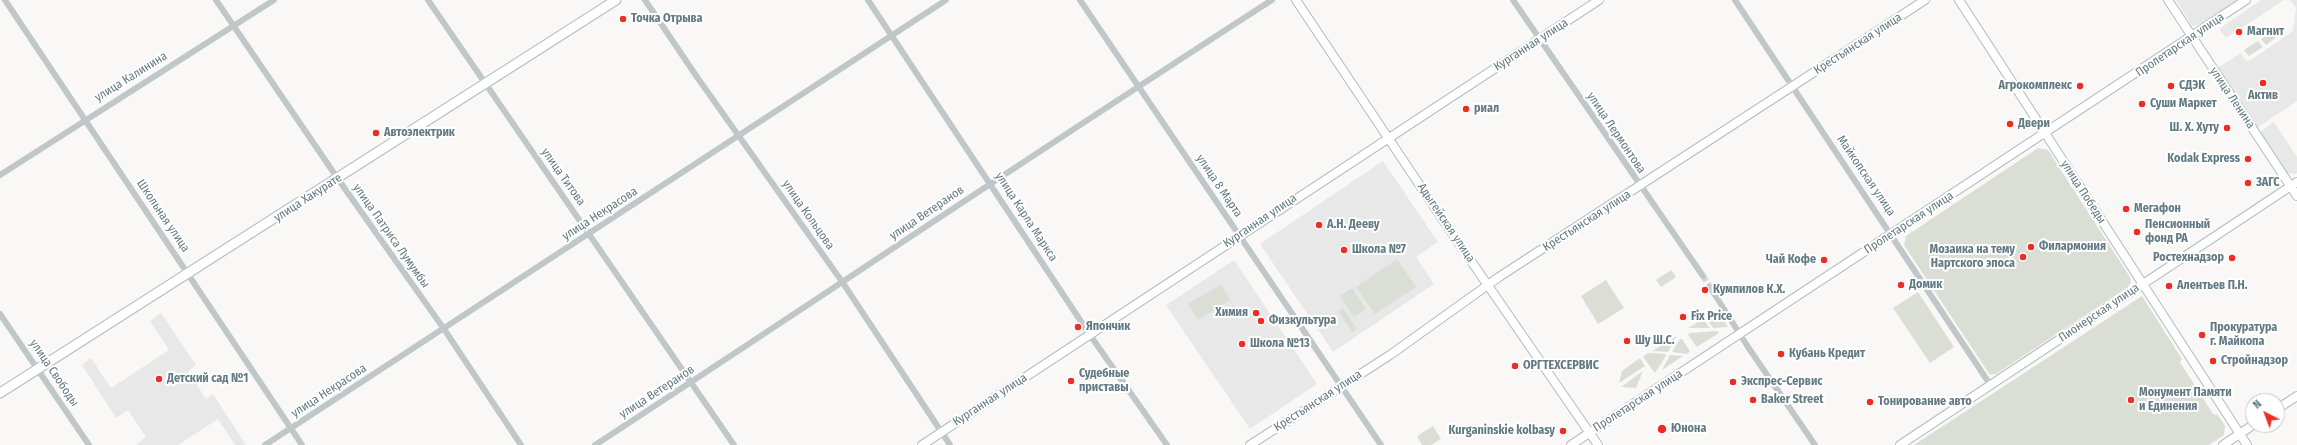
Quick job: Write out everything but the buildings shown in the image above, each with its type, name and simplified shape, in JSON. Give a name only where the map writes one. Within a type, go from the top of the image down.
[{"type":"main road","name":"улица Хакурате","points":[[0,393],[338,179],[616,0]]},
{"type":"street","name":"Школьная улица","points":[[5,0],[302,445]]},
{"type":"street","name":"улица Патриса Лумумбы","points":[[216,0],[338,179],[444,329],[521,445]]},
{"type":"street","name":"улица Калинина","points":[[0,175],[85,119],[274,0]]},
{"type":"street","name":"улица Титова","points":[[428,0],[484,84],[590,234],[734,445]]},
{"type":"street","name":"улица Кольцова","points":[[645,0],[738,136],[843,283],[950,445]]},
{"type":"street","name":"улица Карла Маркса","points":[[868,0],[1090,335],[1167,445]]},
{"type":"street","name":"улица Некрасова","points":[[265,445],[946,0]]},
{"type":"street","name":"улица 8 Марта","points":[[1080,0],[1381,445]]},
{"type":"street","name":"улица Ветеранов","points":[[596,445],[843,283],[1137,86],[1272,0]]},
{"type":"street","name":"Адыгейская улица","points":[[1296,0],[1598,445]]},
{"type":"street","name":"улица Лермонтова","points":[[1513,0],[1640,187],[1703,276]]},
{"type":"street","name":"Курганная улица","points":[[922,445],[1239,235],[1390,138],[1599,0]]},
{"type":"street","name":"Майкопская улица","points":[[1735,0],[1892,234],[1990,386]]},
{"type":"street","name":"Крестьянская улица","points":[[1250,445],[1342,386],[1488,285],[1925,0]]},
{"type":"street","name":"улица Победы","points":[[1959,0],[2247,445]]},
{"type":"street","name":"улица Ленина","points":[[2168,0],[2294,184],[2297,196]]},
{"type":"street","name":"Пролетарская улица","points":[[1571,445],[2045,134],[2246,0]]},
{"type":"street","name":"Пионерская улица","points":[[1900,445],[2294,184]]},
{"type":"street","points":[[1710,287],[1739,334],[1815,445]]},
{"type":"street","name":"улица Свободы","points":[[0,314],[89,445]]},
{"type":"street","points":[[2285,404],[2297,396]]},
{"type":"street","points":[[2222,445],[2245,430]]},
{"type":"shaded area","points":[[2176,0],[2238,0],[2204,23],[2192,26]]},
{"type":"shaded area","points":[[2261,0],[2284,0],[2226,38],[2219,29]]},
{"type":"shaded area","points":[[2290,0],[2297,0],[2297,101],[2257,128],[2218,68],[2241,53],[2246,61],[2251,60],[2293,31],[2296,8]]},
{"type":"shaded area","points":[[2274,30],[2278,36],[2266,45],[2261,39]]},
{"type":"shaded area","points":[[2258,41],[2263,47],[2249,56],[2244,50]]},
{"type":"shaded area","points":[[2274,122],[2297,157],[2297,173],[2295,174],[2287,173],[2260,132]]},
{"type":"shaded area","points":[[2038,148],[2048,150],[2130,277],[2131,282],[2128,287],[1996,374],[1990,375],[1904,245],[1906,236]]},
{"type":"shaded area","name":"Школа №7","points":[[1383,161],[1438,242],[1416,257],[1434,284],[1333,352],[1260,244]]},
{"type":"shaded area","points":[[1397,259],[1416,287],[1375,314],[1356,287]]},
{"type":"shaded area","name":"Школа №13","points":[[1234,260],[1317,384],[1250,429],[1166,305]]},
{"type":"shaded area","points":[[1671,270],[1676,277],[1661,287],[1656,280]]},
{"type":"shaded area","points":[[1606,280],[1624,308],[1598,324],[1581,296]]},
{"type":"shaded area","points":[[1221,284],[1230,300],[1198,320],[1188,304]]},
{"type":"shaded area","points":[[1352,288],[1366,309],[1354,317],[1340,296]]},
{"type":"shaded area","points":[[1918,292],[1954,347],[1930,363],[1893,308]]},
{"type":"shaded area","points":[[2142,296],[2182,359],[2180,362],[2213,414],[2218,415],[2225,426],[2224,435],[2209,445],[1914,445]]},
{"type":"shaded area","points":[[1343,308],[1357,329],[1352,332],[1338,311]]},
{"type":"shaded area","points":[[1717,310],[1728,327],[1713,328],[1706,318]]},
{"type":"shaded area","name":"Детский сад №1","points":[[161,313],[196,365],[188,371],[206,399],[213,394],[246,445],[235,445],[218,419],[178,445],[136,445],[146,437],[128,410],[116,418],[82,365],[91,358],[111,388],[169,350],[150,321]]},
{"type":"shaded area","points":[[1703,319],[1710,328],[1688,328]]},
{"type":"shaded area","points":[[1717,331],[1719,333],[1697,347],[1688,335],[1690,333]]},
{"type":"shaded area","points":[[1677,336],[1668,352],[1652,351]]},
{"type":"shaded area","points":[[1680,339],[1682,339],[1690,351],[1687,354],[1672,352]]},
{"type":"shaded area","points":[[1648,353],[1665,354],[1666,356],[1655,373],[1643,357]]},
{"type":"shaded area","points":[[1670,355],[1683,356],[1662,370]]},
{"type":"shaded area","points":[[1640,358],[1645,366],[1619,383],[1622,371]]},
{"type":"shaded area","points":[[1643,371],[1636,388],[1621,387]]},
{"type":"shaded area","points":[[1433,426],[1441,439],[1431,445],[1422,445],[1417,436]]},
{"type":"tunnel","points":[[1703,276],[1710,287]]},
{"type":"place","name":"Точка Отрыва","points":[[623,19]]},
{"type":"place","name":"Магнит","points":[[2239,32]]},
{"type":"place","name":"Актив","points":[[2263,83]]},
{"type":"place","name":"Агрокомплекс","points":[[2080,86]]},
{"type":"place","name":"СДЭК","points":[[2171,86]]},
{"type":"place","name":"Суши Маркет","points":[[2142,104]]},
{"type":"place","name":"риал","points":[[1466,109]]},
{"type":"place","name":"Двери","points":[[2010,124]]},
{"type":"place","name":"Ш. Х. Хуту","points":[[2227,128]]},
{"type":"place","name":"Автоэлектрик","points":[[376,133]]},
{"type":"place","name":"Kodak Express","points":[[2248,159]]},
{"type":"place","name":"ЗАГС","points":[[2248,183]]},
{"type":"place","name":"Мегафон","points":[[2126,209]]},
{"type":"place","name":"А.Н. Дееву","points":[[1319,225]]},
{"type":"place","name":"Пенсионный фонд РА","points":[[2137,232]]},
{"type":"place","name":"Филармония","points":[[2031,247]]},
{"type":"place","name":"Школа №7","points":[[1344,250]]},
{"type":"place","name":"Мозаика на тему Нартского эпоса","points":[[2023,257]]},
{"type":"place","name":"Ростехнадзор","points":[[2232,258]]},
{"type":"place","name":"Чай Кофе","points":[[1824,260]]},
{"type":"place","name":"Домик","points":[[1901,285]]},
{"type":"place","name":"Алентьев П.Н.","points":[[2169,286]]},
{"type":"place","name":"Кумпилов К.Х.","points":[[1705,290]]},
{"type":"place","name":"Химия","points":[[1256,313]]},
{"type":"place","name":"Fix Price","points":[[1683,317]]},
{"type":"place","name":"Физкультура","points":[[1261,321]]},
{"type":"place","name":"Япончик","points":[[1078,327]]},
{"type":"place","name":"Прокуратура г. Майкопа","points":[[2202,335]]},
{"type":"place","name":"Шу Ш.С.","points":[[1627,341]]},
{"type":"place","name":"Школа №13","points":[[1242,344]]},
{"type":"place","name":"Кубань Кредит","points":[[1781,354]]},
{"type":"place","name":"Стройнадзор","points":[[2213,361]]},
{"type":"place","name":"ОРГТЕХСЕРВИС","points":[[1515,366]]},
{"type":"place","name":"Детский сад №1","points":[[159,379]]},
{"type":"place","name":"Судебные приставы","points":[[1071,381]]},
{"type":"place","name":"Экспрес-Сервис","points":[[1733,382]]},
{"type":"place","name":"Baker Street","points":[[1753,400]]},
{"type":"place","name":"Монумент Памяти и Единения","points":[[2131,400]]},
{"type":"place","name":"Тонирование авто","points":[[1870,402]]},
{"type":"place","name":"Юнона","points":[[1662,429]]},
{"type":"place","name":"Kurganinskie kolbasy","points":[[1563,431]]}]
